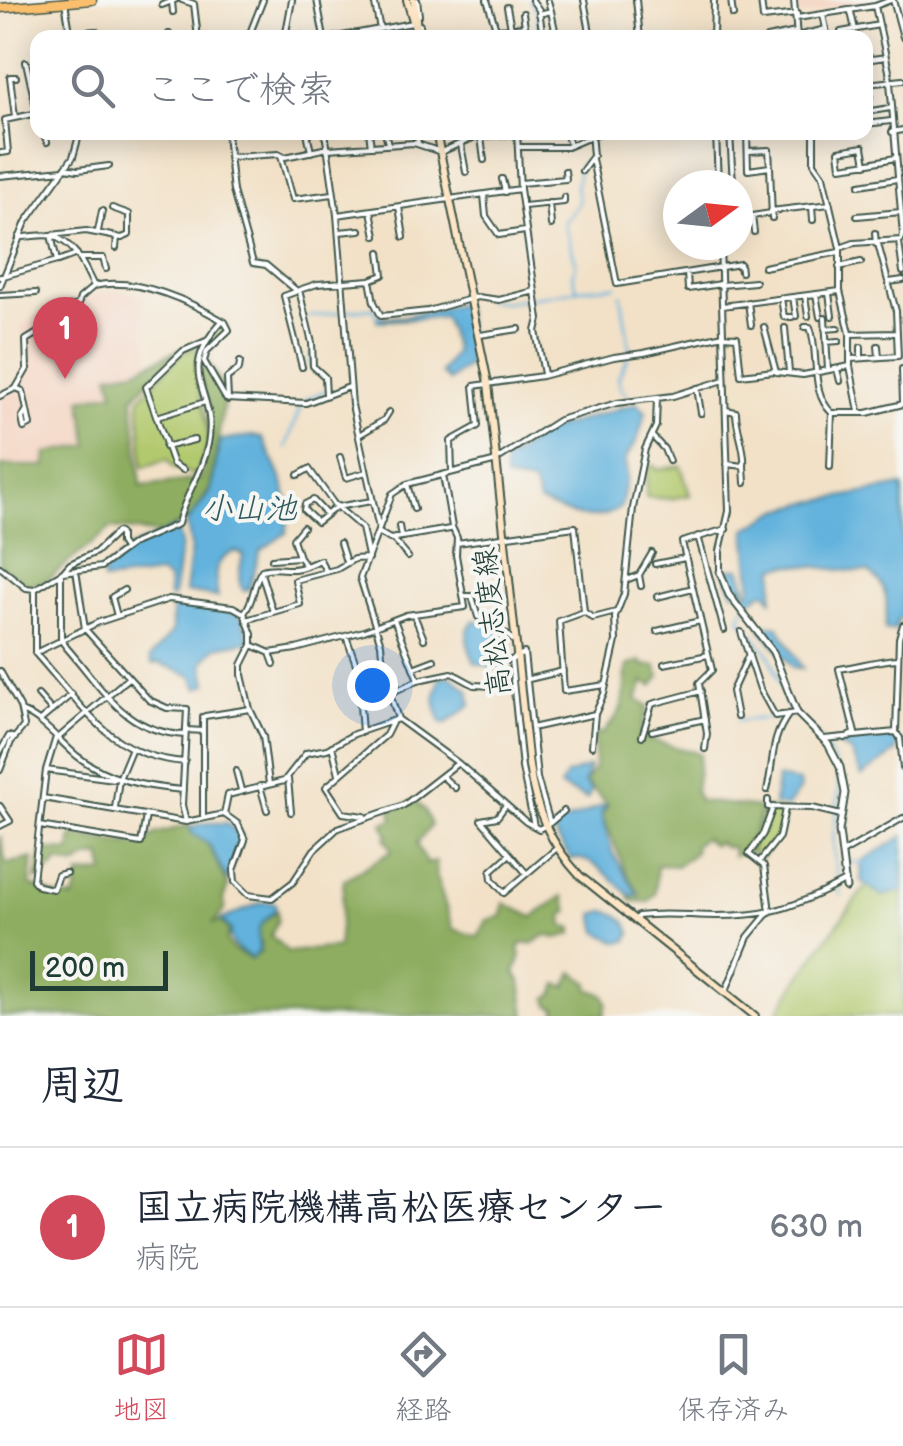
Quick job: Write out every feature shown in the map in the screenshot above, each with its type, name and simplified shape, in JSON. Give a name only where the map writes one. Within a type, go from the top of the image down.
[{"type":"main road","points":[[0,8],[92,0]]},
{"type":"main road","points":[[413,0],[412,22],[416,30]]},
{"type":"main road","points":[[413,0],[418,30]]},
{"type":"main road","name":"高松志度線","points":[[438,140],[488,384],[531,782],[556,848],[580,876],[754,1016]]},
{"type":"street","points":[[173,12],[177,0]]},
{"type":"street","points":[[162,5],[177,0],[194,4],[197,30]]},
{"type":"street","points":[[251,30],[263,0]]},
{"type":"street","points":[[287,30],[292,0]]},
{"type":"street","points":[[309,0],[317,1],[322,30]]},
{"type":"street","points":[[374,0],[380,29]]},
{"type":"street","points":[[487,0],[496,29],[525,26]]},
{"type":"street","points":[[532,0],[544,30]]},
{"type":"street","points":[[548,0],[555,30]]},
{"type":"street","points":[[584,0],[590,30]]},
{"type":"street","points":[[636,0],[639,30]]},
{"type":"street","points":[[713,30],[714,0]]},
{"type":"street","points":[[731,0],[733,14]]},
{"type":"street","points":[[761,0],[762,18],[851,12],[892,0],[903,37]]},
{"type":"street","points":[[794,0],[797,30]]},
{"type":"street","points":[[65,2],[69,30]]},
{"type":"street","points":[[508,6],[511,28]]},
{"type":"street","points":[[764,267],[854,243],[902,240],[886,57],[875,6]]},
{"type":"street","points":[[540,14],[551,11]]},
{"type":"street","points":[[851,12],[854,30],[879,25]]},
{"type":"street","points":[[523,13],[526,30]]},
{"type":"street","points":[[821,30],[826,29],[823,15]]},
{"type":"street","points":[[375,30],[412,22]]},
{"type":"street","points":[[873,59],[886,57]]},
{"type":"street","points":[[26,62],[30,75]]},
{"type":"street","points":[[15,117],[10,78],[16,77]]},
{"type":"street","points":[[873,83],[903,80]]},
{"type":"street","points":[[873,111],[890,108]]},
{"type":"street","points":[[1,152],[8,152],[6,120],[30,115]]},
{"type":"street","points":[[873,123],[891,121]]},
{"type":"street","points":[[892,132],[903,130]]},
{"type":"street","points":[[0,286],[19,236],[38,202],[72,157],[77,140]]},
{"type":"street","points":[[228,140],[232,191],[252,263],[270,267],[298,290],[312,343],[313,366],[327,382],[326,395]]},
{"type":"street","points":[[309,140],[311,152]]},
{"type":"street","points":[[327,140],[350,386],[366,472],[379,530],[408,557]]},
{"type":"street","points":[[370,140],[371,146]]},
{"type":"street","points":[[387,140],[388,144]]},
{"type":"street","points":[[417,140],[418,144]]},
{"type":"street","points":[[229,155],[281,156],[388,144],[418,144],[440,152],[474,140]]},
{"type":"street","points":[[482,140],[484,160]]},
{"type":"street","points":[[518,140],[520,186],[544,375]]},
{"type":"street","points":[[568,140],[570,145]]},
{"type":"street","points":[[520,148],[570,145],[581,140]]},
{"type":"street","points":[[590,140],[616,284],[740,264],[741,272]]},
{"type":"street","points":[[716,140],[717,170]]},
{"type":"street","points":[[730,140],[732,170]]},
{"type":"street","points":[[748,140],[748,170],[770,167]]},
{"type":"street","points":[[814,140],[814,163],[823,176],[839,250],[840,291],[850,334],[850,366],[859,411]]},
{"type":"street","points":[[462,145],[466,172]]},
{"type":"street","points":[[866,164],[863,147],[839,151],[841,167],[866,164],[903,156]]},
{"type":"street","points":[[749,152],[770,150],[771,214]]},
{"type":"street","points":[[281,156],[294,198],[333,194]]},
{"type":"street","points":[[582,171],[592,159]]},
{"type":"street","points":[[0,176],[110,166]]},
{"type":"street","points":[[337,215],[505,192],[566,179],[565,171]]},
{"type":"street","points":[[502,179],[505,192]]},
{"type":"street","points":[[860,185],[899,183]]},
{"type":"street","points":[[484,196],[486,216],[499,235],[526,231]]},
{"type":"street","points":[[524,206],[564,202],[564,197]]},
{"type":"street","points":[[806,200],[813,220]]},
{"type":"street","points":[[784,202],[785,210]]},
{"type":"street","points":[[549,203],[551,225]]},
{"type":"street","points":[[754,232],[752,216],[830,204]]},
{"type":"street","points":[[887,204],[888,213]]},
{"type":"street","points":[[399,207],[404,238]]},
{"type":"street","points":[[868,207],[869,215]]},
{"type":"street","points":[[19,236],[98,231],[118,237],[129,235],[129,214],[112,208]]},
{"type":"street","points":[[857,216],[901,208]]},
{"type":"street","points":[[792,209],[793,216]]},
{"type":"street","points":[[372,210],[376,236]]},
{"type":"street","points":[[98,231],[102,212]]},
{"type":"street","points":[[338,232],[360,230]]},
{"type":"street","points":[[851,358],[898,356],[900,323],[875,232]]},
{"type":"street","points":[[50,235],[79,256],[94,286]]},
{"type":"street","points":[[50,235],[57,262]]},
{"type":"street","points":[[116,248],[118,237]]},
{"type":"street","points":[[898,240],[903,272]]},
{"type":"street","points":[[302,366],[284,296],[383,275],[380,252]]},
{"type":"street","points":[[2,277],[79,256],[103,258],[106,269]]},
{"type":"street","points":[[635,921],[638,916],[656,914],[721,916],[770,912],[845,885],[841,854],[844,780],[835,756],[824,739],[797,714],[773,652],[729,595],[720,572],[726,529],[727,464],[720,260]]},
{"type":"street","points":[[839,267],[861,262]]},
{"type":"street","points":[[687,274],[688,288],[755,282]]},
{"type":"street","points":[[370,280],[380,316],[402,316],[471,299],[536,294]]},
{"type":"street","points":[[889,282],[903,280]]},
{"type":"street","points":[[0,396],[16,388],[27,369],[26,340],[39,332],[54,310],[78,305],[94,286],[115,284],[151,290],[222,320],[229,330],[207,351],[204,361],[228,400]]},
{"type":"street","points":[[722,306],[840,291]]},
{"type":"street","points":[[0,295],[36,293]]},
{"type":"street","points":[[829,293],[832,316]]},
{"type":"street","points":[[816,294],[826,329],[828,370]]},
{"type":"street","points":[[805,296],[808,316]]},
{"type":"street","points":[[781,298],[784,317],[794,317],[793,297]]},
{"type":"street","points":[[748,302],[751,325]]},
{"type":"street","points":[[62,572],[101,567],[124,550],[178,524],[208,445],[197,362],[222,320]]},
{"type":"street","points":[[764,327],[775,370]]},
{"type":"street","points":[[805,327],[810,327],[823,401],[832,413],[830,467]]},
{"type":"street","points":[[785,328],[789,372]]},
{"type":"street","points":[[826,329],[838,328]]},
{"type":"street","points":[[479,335],[519,329]]},
{"type":"street","points":[[850,334],[897,333]]},
{"type":"street","points":[[452,472],[451,441],[477,429],[479,422],[474,386],[544,375],[723,335],[737,337],[742,375],[775,370],[803,375],[850,366]]},
{"type":"street","points":[[826,342],[839,341]]},
{"type":"street","points":[[183,470],[172,464],[146,387],[183,351],[206,342]]},
{"type":"street","points":[[878,346],[880,357]]},
{"type":"street","points":[[861,347],[862,358]]},
{"type":"street","points":[[806,348],[814,348]]},
{"type":"street","points":[[228,400],[228,378],[239,369],[240,362]]},
{"type":"street","points":[[837,369],[840,381]]},
{"type":"street","points":[[832,413],[903,404],[902,369]]},
{"type":"street","points":[[564,811],[539,829],[398,719],[360,578],[392,494],[407,484],[498,459],[559,420],[616,403],[657,398],[724,380]]},
{"type":"street","points":[[228,400],[306,403],[350,386]]},
{"type":"street","points":[[16,388],[23,391],[26,410]]},
{"type":"street","points":[[697,388],[701,413]]},
{"type":"street","points":[[592,746],[595,714],[616,640],[616,612],[626,580],[634,508],[646,449],[656,426],[657,398]]},
{"type":"street","points":[[156,417],[205,402]]},
{"type":"street","points":[[846,404],[848,411]]},
{"type":"street","points":[[726,410],[736,412],[736,428],[745,454],[745,484]]},
{"type":"street","points":[[359,435],[384,420],[389,412]]},
{"type":"street","points":[[652,436],[664,448],[669,461]]},
{"type":"street","points":[[166,447],[194,440]]},
{"type":"street","points":[[340,457],[346,478],[366,472]]},
{"type":"street","points":[[727,464],[744,466]]},
{"type":"street","points":[[298,475],[309,469],[322,490],[366,533],[368,557]]},
{"type":"street","points":[[252,645],[270,653],[414,615],[462,609],[466,604],[443,475]]},
{"type":"street","points":[[407,484],[414,509]]},
{"type":"street","points":[[326,514],[314,500],[304,504],[304,510],[317,522],[338,506],[372,501]]},
{"type":"street","points":[[399,526],[402,538]]},
{"type":"street","points":[[303,527],[292,539],[306,566]]},
{"type":"street","points":[[457,543],[575,527],[584,612]]},
{"type":"street","points":[[392,539],[452,529]]},
{"type":"street","points":[[705,749],[700,680],[712,670],[682,542],[726,529]]},
{"type":"street","points":[[0,567],[26,588],[35,589],[102,547],[116,532],[124,550]]},
{"type":"street","points":[[698,536],[724,630]]},
{"type":"street","points":[[340,543],[346,562]]},
{"type":"street","points":[[626,580],[639,575],[652,553]]},
{"type":"street","points":[[272,559],[299,557]]},
{"type":"street","points":[[245,617],[300,604],[295,580],[368,557]]},
{"type":"street","points":[[655,564],[686,558]]},
{"type":"street","points":[[245,617],[261,572],[269,568],[292,571],[320,560],[326,570]]},
{"type":"street","points":[[76,570],[84,629],[127,679],[158,705],[187,709],[183,790],[186,822]]},
{"type":"street","points":[[62,572],[61,640],[108,695],[141,727],[166,734],[203,731]]},
{"type":"street","points":[[261,572],[273,612]]},
{"type":"street","points":[[639,575],[641,586]]},
{"type":"street","points":[[656,597],[693,588]]},
{"type":"street","points":[[35,589],[36,653],[106,732],[131,750],[161,760],[185,762]]},
{"type":"street","points":[[117,616],[112,597],[124,590]]},
{"type":"street","points":[[464,596],[472,596],[478,616],[516,643]]},
{"type":"street","points":[[36,653],[84,629],[169,599],[234,607],[245,617],[252,634],[242,676],[250,709],[264,736],[269,784]]},
{"type":"street","points":[[584,612],[593,618],[616,612]]},
{"type":"street","points":[[584,612],[559,621],[567,692],[606,685]]},
{"type":"street","points":[[414,615],[424,639]]},
{"type":"street","points":[[395,620],[418,680]]},
{"type":"street","points":[[657,631],[700,621]]},
{"type":"street","points":[[903,624],[898,638],[896,732],[903,767]]},
{"type":"street","points":[[741,632],[760,689],[775,716],[797,714]]},
{"type":"street","points":[[346,636],[357,667],[362,732]]},
{"type":"street","points":[[270,653],[274,664]]},
{"type":"street","points":[[534,826],[524,787],[513,687],[512,660],[518,654],[524,654],[537,778],[547,825]]},
{"type":"street","points":[[737,718],[732,691],[749,654]]},
{"type":"street","points":[[664,664],[708,655]]},
{"type":"street","points":[[845,738],[856,733],[839,669],[864,666],[872,660],[898,659]]},
{"type":"street","points":[[413,668],[434,660]]},
{"type":"street","points":[[0,671],[22,711],[24,726],[0,770]]},
{"type":"street","points":[[527,679],[563,671]]},
{"type":"street","points":[[359,704],[390,696],[418,680],[452,673],[474,685],[513,687]]},
{"type":"street","points":[[66,873],[58,875],[53,890],[38,886],[33,880],[46,770],[57,738],[127,679]]},
{"type":"street","points":[[642,736],[652,704],[700,691]]},
{"type":"street","points":[[40,721],[72,694]]},
{"type":"street","points":[[38,695],[52,711]]},
{"type":"street","points":[[202,818],[206,716],[250,709]]},
{"type":"street","points":[[22,711],[40,721],[90,765],[118,779]]},
{"type":"street","points":[[532,728],[595,714]]},
{"type":"street","points":[[767,790],[774,734],[789,714]]},
{"type":"street","points":[[291,812],[288,779],[302,756],[398,719]]},
{"type":"street","points":[[652,731],[705,719]]},
{"type":"street","points":[[368,816],[342,812],[327,790],[328,784],[386,735],[392,722]]},
{"type":"street","points":[[824,739],[896,732]]},
{"type":"street","points":[[0,752],[9,736],[15,738]]},
{"type":"street","points":[[332,746],[339,774]]},
{"type":"street","points":[[114,810],[118,779],[131,750]]},
{"type":"street","points":[[43,798],[186,822],[224,814],[234,820],[245,840],[234,870],[236,882],[248,895],[272,898],[293,882],[314,850],[338,828],[404,804],[458,763]]},
{"type":"street","points":[[46,770],[183,790]]},
{"type":"street","points":[[236,771],[241,790]]},
{"type":"street","points":[[442,776],[455,788]]},
{"type":"street","points":[[224,814],[225,799],[241,790],[288,779]]},
{"type":"street","points":[[260,786],[267,810]]},
{"type":"street","points":[[768,800],[768,806],[773,808],[812,808],[841,816]]},
{"type":"street","points":[[506,804],[497,817],[481,820],[527,873]]},
{"type":"street","points":[[0,806],[10,820],[0,826]]},
{"type":"street","points":[[770,912],[764,866],[749,854],[763,834],[773,808]]},
{"type":"street","points":[[760,861],[779,837],[784,809]]},
{"type":"street","points":[[40,826],[141,843],[146,816]]},
{"type":"street","points":[[841,854],[903,818]]},
{"type":"street","points":[[510,854],[491,871],[492,879],[504,893],[556,848]]},
{"type":"street","points":[[725,992],[751,932],[770,912]]},
{"type":"shaded area","points":[[796,0],[884,0],[852,9],[798,15]]},
{"type":"shaded area","points":[[122,291],[141,296],[150,363],[110,374],[114,392],[89,445],[48,453],[47,466],[0,469],[0,392],[15,385],[25,365],[26,344],[20,326],[66,299]]},
{"type":"green space","points":[[223,322],[228,330],[200,348],[197,359],[208,437],[196,476],[173,467],[168,459],[143,467],[139,399],[183,352],[199,347]]},
{"type":"green space","points":[[181,349],[133,397],[141,486],[201,479],[210,424],[197,369],[207,362],[226,390],[210,489],[193,516],[161,534],[111,528],[47,580],[29,586],[0,566],[1,466],[46,466],[47,453],[89,445],[81,399],[114,392],[109,374],[135,370]]},
{"type":"green space","points":[[655,466],[656,470],[681,466],[690,495],[670,499],[646,497],[647,467]]},
{"type":"green space","points":[[641,661],[643,665],[656,666],[660,676],[652,686],[644,682],[637,699],[648,707],[640,737],[700,754],[695,792],[700,801],[761,808],[749,851],[733,856],[732,847],[718,842],[713,845],[704,838],[694,845],[695,852],[677,866],[657,865],[655,894],[648,902],[631,901],[629,896],[640,895],[601,816],[608,804],[585,782],[595,767],[594,734],[603,733],[617,716],[623,702],[627,666]]},
{"type":"green space","points":[[416,801],[431,825],[417,844],[427,864],[436,862],[437,879],[453,929],[478,937],[487,920],[502,916],[504,903],[533,917],[563,896],[569,912],[563,915],[564,925],[573,928],[572,934],[556,938],[545,935],[534,943],[521,944],[519,950],[515,973],[521,982],[526,1016],[0,1016],[0,835],[6,864],[33,858],[30,885],[74,899],[80,875],[105,873],[101,856],[76,866],[57,861],[55,867],[36,880],[41,854],[48,850],[70,851],[72,835],[142,846],[155,834],[189,825],[193,834],[208,844],[228,886],[223,899],[225,909],[214,923],[221,922],[229,930],[227,942],[232,949],[251,959],[261,952],[260,940],[256,938],[259,925],[277,911],[271,936],[288,952],[338,947],[344,880],[392,851],[383,823],[393,819],[391,810]]},
{"type":"green space","points":[[765,808],[785,813],[778,836],[760,859],[752,853],[752,845]]},
{"type":"green space","points":[[903,836],[903,1016],[776,1016],[821,947]]},
{"type":"green space","points":[[573,972],[589,983],[589,989],[604,995],[604,1016],[554,1016],[557,1008],[549,1005],[547,998],[555,993],[558,984],[566,987]]},
{"type":"water","points":[[458,304],[465,310],[469,364],[449,381],[441,373],[455,351],[444,317],[377,321],[378,317],[401,317]]},
{"type":"water","points":[[637,403],[646,412],[637,441],[625,459],[627,475],[621,507],[611,513],[591,517],[570,514],[539,502],[533,484],[505,479],[504,462],[549,430]]},
{"type":"water","name":"小山池","points":[[262,438],[287,495],[286,533],[260,551],[249,589],[244,591],[241,587],[243,555],[235,551],[222,559],[216,569],[218,597],[185,592],[191,548],[187,523],[211,491],[220,440]]},
{"type":"water","points":[[903,486],[903,615],[896,630],[885,630],[884,589],[867,571],[786,566],[775,568],[772,600],[765,591],[748,603],[742,584],[741,591],[733,592],[724,570],[740,568],[748,591],[752,591],[746,529],[780,510]]},
{"type":"water","points":[[177,527],[181,544],[173,598],[169,597],[168,579],[159,574],[103,581],[103,574],[132,547]]},
{"type":"water","points":[[172,604],[235,613],[248,633],[250,641],[216,647],[203,662],[207,684],[198,688],[192,676],[152,664],[150,658],[172,632]]},
{"type":"water","points":[[474,620],[489,624],[511,641],[509,665],[499,669],[475,663],[467,636]]},
{"type":"water","points":[[778,626],[803,669],[793,667],[760,628]]},
{"type":"water","points":[[451,676],[469,691],[471,705],[445,724],[440,721],[435,700],[440,677]]},
{"type":"water","points":[[893,736],[899,741],[896,752],[862,776],[850,751],[831,743]]},
{"type":"water","points":[[589,767],[584,783],[591,791],[587,799],[560,787],[566,775]]},
{"type":"water","points":[[777,778],[799,782],[800,789],[787,807],[774,805]]},
{"type":"water","points":[[606,804],[601,815],[613,854],[638,895],[630,895],[595,865],[571,859],[555,835],[555,827],[561,823]]},
{"type":"water","points":[[226,823],[242,836],[227,880],[209,844],[189,827]]},
{"type":"water","points":[[903,837],[903,890],[882,896],[861,881],[862,861]]},
{"type":"water","points":[[262,902],[275,903],[276,909],[259,928],[259,951],[252,958],[233,944],[231,930],[221,920]]},
{"type":"water","points":[[604,911],[625,921],[631,934],[627,941],[617,942],[598,932],[594,914]]},
{"type":"waterway","points":[[530,0],[540,30]]},
{"type":"waterway","points":[[590,140],[591,148]]},
{"type":"waterway","points":[[485,300],[506,302],[577,290],[573,275],[576,263],[564,223],[579,202],[576,185],[580,165],[591,155]]},
{"type":"waterway","points":[[578,289],[616,286]]},
{"type":"waterway","points":[[621,294],[630,352]]},
{"type":"waterway","points":[[455,298],[463,296]]},
{"type":"waterway","points":[[347,311],[373,308],[380,320]]},
{"type":"waterway","points":[[308,317],[342,312]]},
{"type":"waterway","points":[[311,353],[310,366],[317,372]]},
{"type":"waterway","points":[[628,357],[618,378],[628,395]]},
{"type":"waterway","points":[[305,400],[325,391]]},
{"type":"waterway","points":[[286,447],[301,405]]},
{"type":"waterway","points":[[749,599],[740,618],[770,656],[791,716]]},
{"type":"waterway","points":[[737,721],[782,717]]},
{"type":"waterway","points":[[812,731],[831,757],[838,779],[834,840],[840,895]]},
{"type":"waterway","points":[[851,862],[862,864]]},
{"type":"place","name":"国立病院機構高松医療センター","points":[[65,379]]}]
